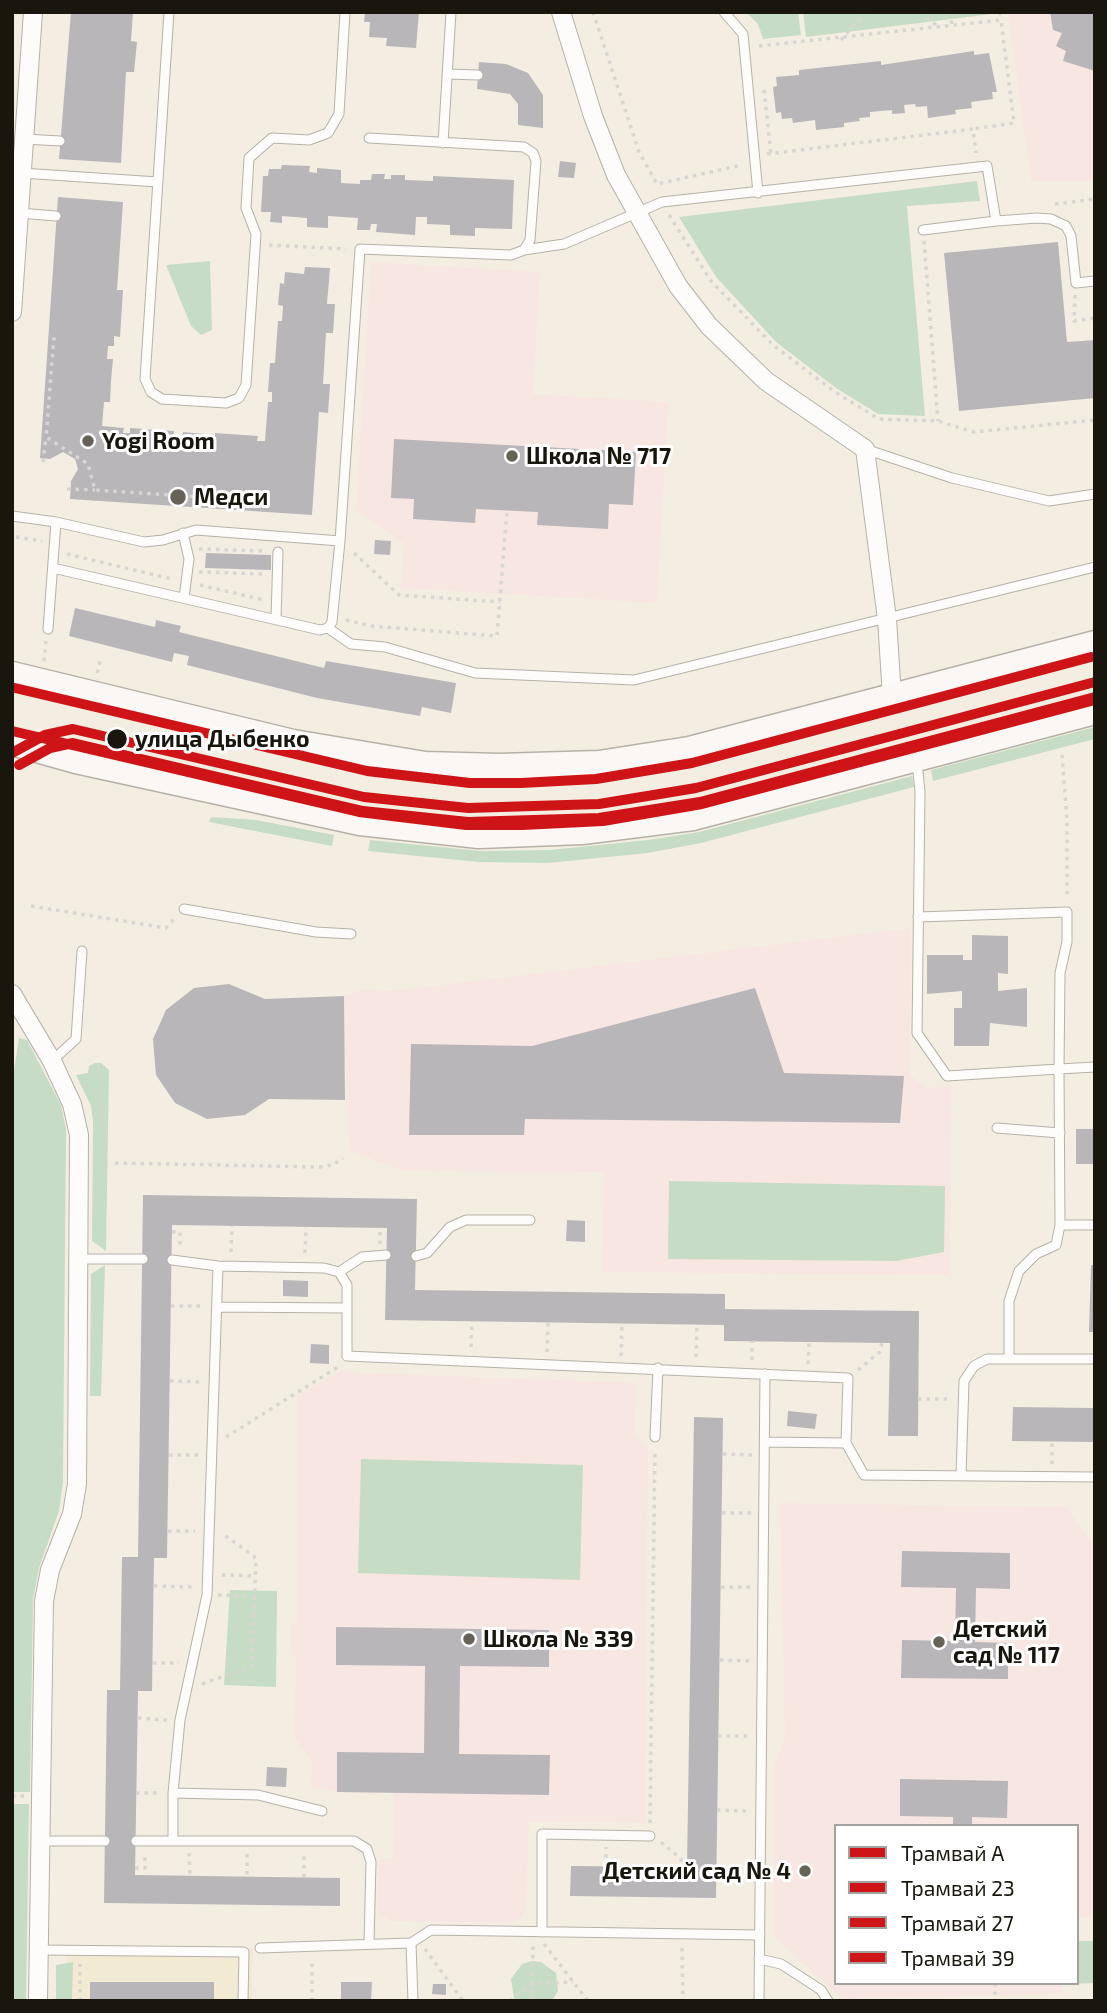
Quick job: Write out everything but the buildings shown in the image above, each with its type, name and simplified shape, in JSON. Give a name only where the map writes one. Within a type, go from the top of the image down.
[{"type":"main road","points":[[12,675],[293,743],[425,765],[599,764],[689,750],[1095,644]]},
{"type":"main road","points":[[12,742],[76,760],[360,822],[479,835],[582,831],[693,817],[1095,711]]},
{"type":"street","points":[[12,312],[33,12]]},
{"type":"street","points":[[561,12],[593,116],[616,175],[678,286],[709,326],[766,381],[865,449],[887,619],[892,697]]},
{"type":"street","points":[[12,993],[52,1061],[77,1119],[77,1484],[72,1514],[50,1570],[44,1601],[38,2001]]},
{"type":"lane","points":[[169,12],[145,379],[151,392],[162,399],[226,402],[239,398],[246,385],[256,234],[246,208],[249,158],[272,138],[309,140],[328,133],[339,114],[345,12]]},
{"type":"lane","points":[[443,143],[451,12]]},
{"type":"lane","points":[[724,12],[743,34],[758,193]]},
{"type":"lane","points":[[447,74],[478,75]]},
{"type":"lane","points":[[369,138],[524,147],[533,153],[536,161],[530,240],[524,250]]},
{"type":"lane","points":[[24,139],[60,141]]},
{"type":"lane","points":[[52,568],[320,630],[328,628],[332,622],[340,541],[360,249],[511,255],[524,250],[564,244],[662,202],[979,169],[987,166],[996,221]]},
{"type":"lane","points":[[21,173],[158,182]]},
{"type":"lane","points":[[19,213],[56,216]]},
{"type":"lane","points":[[923,230],[996,221],[1051,219],[1066,226],[1071,236],[1076,283],[1095,281]]},
{"type":"lane","points":[[865,449],[952,478],[1049,502],[1095,494]]},
{"type":"lane","points":[[12,516],[56,522],[144,542],[163,540],[196,530],[340,541]]},
{"type":"lane","points":[[48,629],[56,522]]},
{"type":"lane","points":[[183,533],[187,549],[184,598]]},
{"type":"lane","points":[[276,620],[278,552]]},
{"type":"lane","points":[[328,628],[351,643],[385,647],[475,673],[634,680],[733,653],[887,619],[1095,567]]},
{"type":"lane","points":[[917,757],[920,781],[917,1033],[947,1076],[1095,1067]]},
{"type":"lane","points":[[184,909],[316,932],[351,934]]},
{"type":"lane","points":[[918,917],[1067,912],[1068,942],[1060,974],[1060,1226],[1056,1245],[1036,1254],[1019,1271],[1009,1301],[1009,1359]]},
{"type":"lane","points":[[52,1061],[76,1039],[82,951]]},
{"type":"lane","points":[[997,1128],[1060,1133]]},
{"type":"lane","points":[[416,1256],[427,1253],[450,1227],[466,1220],[530,1220]]},
{"type":"lane","points":[[1060,1226],[1095,1225]]},
{"type":"lane","points":[[176,1260],[218,1266],[305,1268],[339,1272],[362,1257],[386,1255]]},
{"type":"lane","points":[[78,1259],[143,1259]]},
{"type":"lane","points":[[173,1841],[173,1793],[180,1720],[194,1664],[207,1591],[218,1266]]},
{"type":"lane","points":[[339,1272],[347,1285],[347,1356],[848,1378],[846,1443],[864,1475],[1095,1477]]},
{"type":"lane","points":[[217,1307],[347,1308]]},
{"type":"lane","points":[[961,1476],[964,1381],[974,1366],[987,1359],[1095,1359]]},
{"type":"lane","points":[[656,1437],[658,1368]]},
{"type":"lane","points":[[759,2001],[765,1374]]},
{"type":"lane","points":[[765,1443],[846,1443]]},
{"type":"lane","points":[[173,1793],[258,1795],[322,1811]]},
{"type":"lane","points":[[541,1932],[542,1834],[650,1836]]},
{"type":"lane","points":[[40,1841],[105,1842]]},
{"type":"lane","points":[[140,1841],[354,1841],[367,1849],[371,1862],[369,1943]]},
{"type":"lane","points":[[260,1948],[411,1943],[431,1930],[760,1935]]},
{"type":"lane","points":[[411,1943],[413,2001]]},
{"type":"lane","points":[[38,1950],[244,1952],[243,2001]]},
{"type":"lane","points":[[760,1959],[781,1964],[821,1990],[828,2001]]},
{"type":"path","points":[[593,12],[639,152],[657,184],[662,202],[711,281],[773,345],[835,393],[878,419],[938,421],[974,432],[1095,419]]},
{"type":"path","points":[[841,40],[865,12]]},
{"type":"path","points":[[920,12],[940,28]]},
{"type":"path","points":[[950,12],[952,26]]},
{"type":"path","points":[[657,184],[739,167],[753,156],[1014,123],[1000,12]]},
{"type":"path","points":[[744,48],[841,40],[1001,20]]},
{"type":"path","points":[[972,129],[979,169]]},
{"type":"path","points":[[1037,218],[1053,205],[1095,199]]},
{"type":"path","points":[[923,230],[938,421]]},
{"type":"path","points":[[255,244],[351,250]]},
{"type":"path","points":[[1076,283],[1074,321],[1095,318]]},
{"type":"path","points":[[44,462],[54,337]]},
{"type":"path","points":[[46,437],[88,464],[95,490]]},
{"type":"path","points":[[67,489],[265,501]]},
{"type":"path","points":[[500,594],[507,510]]},
{"type":"path","points":[[340,541],[399,595],[499,602]]},
{"type":"path","points":[[187,549],[278,552]]},
{"type":"path","points":[[187,572],[278,575]]},
{"type":"path","points":[[44,662],[48,629]]},
{"type":"path","points":[[97,676],[101,658]]},
{"type":"path","points":[[1062,755],[1067,820],[1067,912]]},
{"type":"path","points":[[30,906],[166,928],[184,909]]},
{"type":"path","points":[[115,1163],[320,1167],[333,1165],[343,1158]]},
{"type":"path","points":[[231,1266],[232,1226]]},
{"type":"path","points":[[305,1268],[306,1227]]},
{"type":"path","points":[[172,1232],[180,1232],[176,1260]]},
{"type":"path","points":[[171,1306],[217,1307]]},
{"type":"path","points":[[470,1361],[472,1321]]},
{"type":"path","points":[[547,1364],[548,1322]]},
{"type":"path","points":[[620,1367],[622,1323]]},
{"type":"path","points":[[695,1370],[696,1324]]},
{"type":"path","points":[[751,1373],[752,1341]]},
{"type":"path","points":[[808,1376],[809,1342]]},
{"type":"path","points":[[848,1378],[880,1352],[882,1342]]},
{"type":"path","points":[[237,1430],[340,1366],[347,1356]]},
{"type":"path","points":[[170,1381],[215,1382]]},
{"type":"path","points":[[918,1399],[962,1399]]},
{"type":"path","points":[[656,1437],[650,1836],[667,1845],[681,1859],[681,1867]]},
{"type":"path","points":[[1052,1442],[1052,1477]]},
{"type":"path","points":[[723,1454],[764,1456]]},
{"type":"path","points":[[169,1455],[212,1455]]},
{"type":"path","points":[[722,1513],[764,1513]]},
{"type":"path","points":[[168,1531],[209,1531],[224,1534],[256,1558],[252,1666],[201,1684],[189,1684]]},
{"type":"path","points":[[208,1574],[255,1576]]},
{"type":"path","points":[[154,1586],[255,1596]]},
{"type":"path","points":[[721,1587],[763,1587]]},
{"type":"path","points":[[720,1660],[762,1661]]},
{"type":"path","points":[[153,1663],[194,1664]]},
{"type":"path","points":[[138,1718],[180,1720]]},
{"type":"path","points":[[718,1735],[762,1737]]},
{"type":"path","points":[[136,1793],[173,1793]]},
{"type":"path","points":[[718,1810],[761,1811]]},
{"type":"path","points":[[135,1868],[145,1868],[140,1841]]},
{"type":"path","points":[[189,1841],[190,1876]]},
{"type":"path","points":[[247,1841],[247,1877]]},
{"type":"path","points":[[304,1841],[304,1877]]},
{"type":"path","points":[[541,1932],[545,1946],[588,2001]]},
{"type":"path","points":[[411,1943],[420,1943],[463,2001]]},
{"type":"path","points":[[532,2001],[533,1945]]},
{"type":"path","points":[[312,2001],[313,1946]]},
{"type":"path","points":[[682,1948],[683,2001]]},
{"type":"path","points":[[80,1981],[80,2001]]},
{"type":"path","points":[[510,2001],[532,1984],[573,1982]]},
{"type":"shaded area","points":[[1008,12],[1095,12],[1095,181],[1031,181]]},
{"type":"shaded area","name":"Школа № 717","points":[[371,262],[540,272],[533,394],[668,402],[657,603],[401,588],[404,544],[356,509]]},
{"type":"shaded area","points":[[911,928],[910,1075],[926,1088],[951,1086],[950,1275],[602,1272],[604,1172],[403,1171],[349,1150],[344,996],[362,990],[392,991]]},
{"type":"shaded area","name":"Школа № 339","points":[[339,1372],[636,1383],[635,1434],[648,1448],[645,1823],[529,1822],[526,1908],[521,1918],[509,1923],[392,1921],[382,1916],[378,1909],[379,1859],[393,1858],[394,1793],[337,1792],[311,1786],[312,1762],[294,1736],[296,1660],[291,1653],[291,1625],[297,1623],[297,1396]]},
{"type":"shaded area","name":"Детский сад № 117","points":[[780,1503],[1066,1507],[1095,1546],[1095,1918],[1079,1917],[1079,1824],[834,1824],[834,1985],[1062,1985],[1061,1993],[843,1999],[774,1937],[774,1765],[785,1738]]},
{"type":"shaded area","points":[[67,1946],[253,1949],[252,2001],[67,2001]]},
{"type":"green space","points":[[746,12],[798,12],[801,35],[763,39],[758,24]]},
{"type":"green space","points":[[803,12],[992,12],[992,14],[806,37]]},
{"type":"green space","points":[[977,181],[980,201],[907,206],[925,416],[878,414],[836,388],[776,342],[716,277],[679,217]]},
{"type":"green space","points":[[210,261],[212,330],[201,335],[191,326],[166,265]]},
{"type":"green space","points":[[1095,727],[1095,739],[933,781],[931,770]]},
{"type":"green space","points":[[912,776],[914,787],[701,843],[648,853],[548,863],[479,862],[368,851],[370,840],[481,851],[550,850],[648,840],[699,832]]},
{"type":"green space","points":[[211,817],[256,820],[334,835],[332,846],[209,822]]},
{"type":"green space","points":[[19,1038],[27,1040],[61,1105],[66,1129],[63,1482],[59,1511],[39,1568],[33,1600],[30,1792],[12,1792],[12,1084]]},
{"type":"green space","points":[[101,1063],[109,1070],[106,1251],[92,1241],[93,1121],[91,1106],[76,1075],[88,1073],[89,1066]]},
{"type":"green space","points":[[669,1181],[945,1186],[944,1252],[896,1261],[668,1259]]},
{"type":"green space","points":[[105,1265],[101,1396],[90,1396],[91,1274]]},
{"type":"green space","points":[[361,1459],[583,1465],[580,1580],[358,1573]]},
{"type":"green space","points":[[230,1590],[277,1591],[276,1687],[224,1685]]},
{"type":"green space","points":[[12,1804],[29,1804],[26,2001],[12,2001]]},
{"type":"green space","points":[[1079,1941],[1095,1941],[1095,1983],[1079,1984]]},
{"type":"green space","points":[[73,1962],[72,2001],[56,2001],[56,1965]]},
{"type":"green space","points":[[541,1962],[556,1973],[558,1991],[552,2001],[516,2001],[514,1998],[511,1979],[522,1964]]},
{"type":"tram line","name":"27","points":[[15,688],[367,771],[470,783],[521,783],[596,779],[692,763],[1091,657]]},
{"type":"tram line","name":"А","points":[[12,753],[45,735],[73,729],[364,797],[468,808],[599,804],[696,788],[1095,682]]},
{"type":"tram line","name":"23","points":[[19,765],[50,748],[73,743],[363,811],[468,822],[599,818],[700,802],[1095,697]]},
{"type":"tram line","name":"39","points":[[12,731],[359,812],[466,825],[522,825],[603,821],[702,804],[1095,700]]},
{"type":"place","name":"Yogi Room","points":[[88,441]]},
{"type":"place","name":"Школа № 717","points":[[512,456]]},
{"type":"place","name":"Медси","points":[[178,497]]},
{"type":"place","name":"улица Дыбенко","points":[[117,739]]},
{"type":"place","name":"Школа № 339","points":[[469,1639]]},
{"type":"place","name":"Детский сад № 117","points":[[939,1642]]},
{"type":"place","name":"Детский сад № 4","points":[[805,1871]]}]
